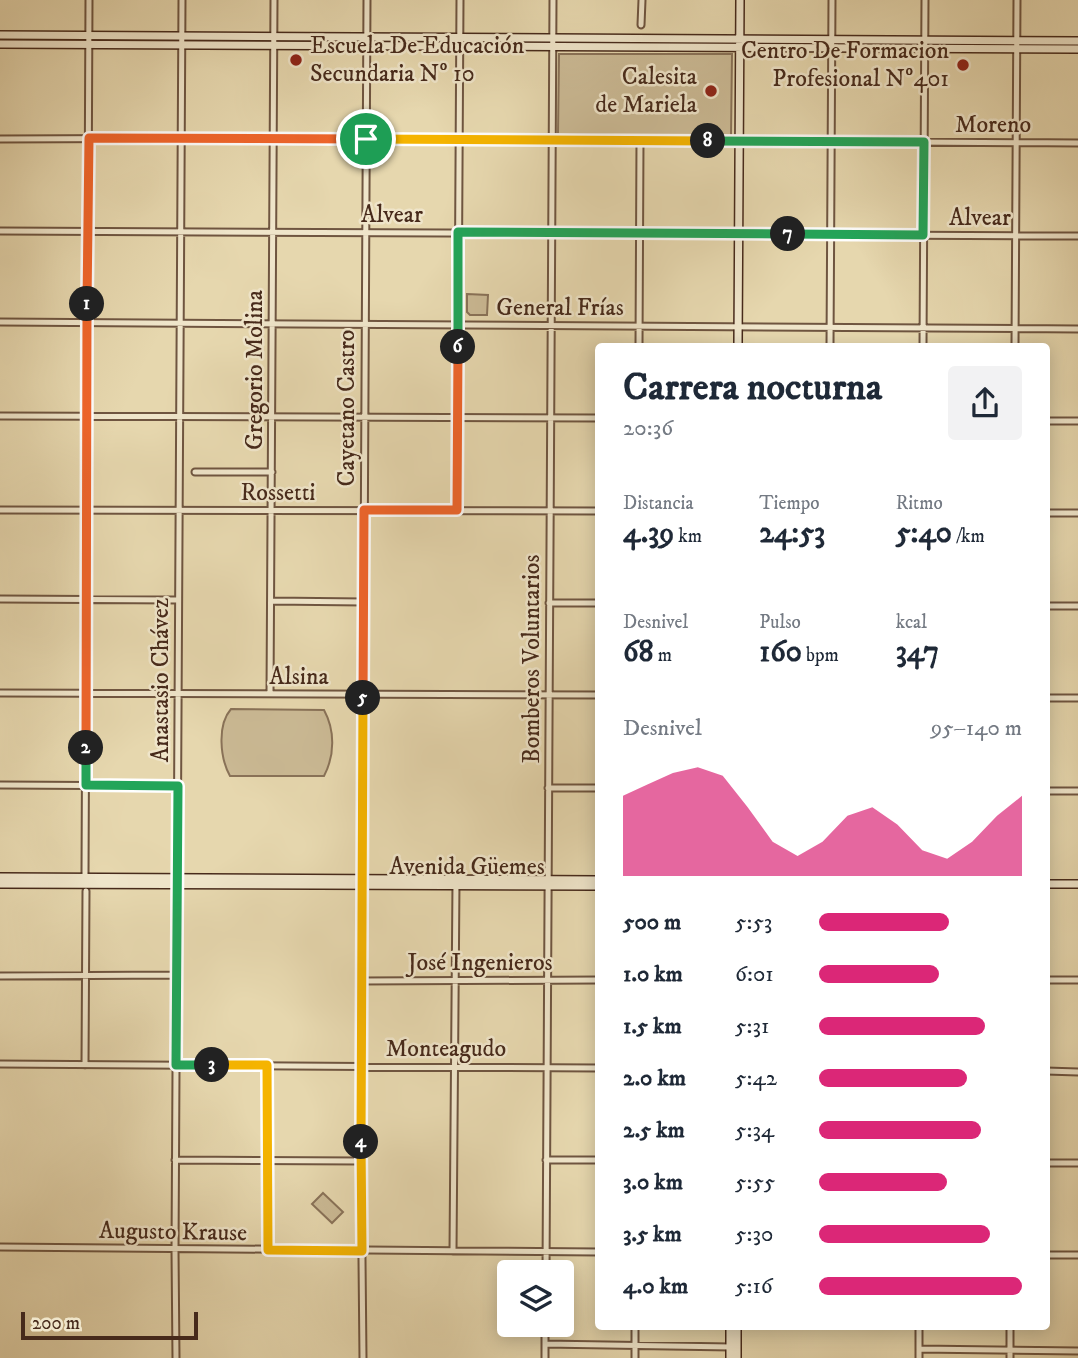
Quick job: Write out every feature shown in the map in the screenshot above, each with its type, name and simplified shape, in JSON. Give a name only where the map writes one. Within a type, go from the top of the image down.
[{"type":"main road","points":[[738,343],[740,0]]},
{"type":"main road","points":[[0,34],[1078,50]]},
{"type":"main road","points":[[739,43],[832,38],[1078,41]]},
{"type":"main road","points":[[0,44],[274,45],[367,41]]},
{"type":"main road","name":"Avenida Güemes","points":[[0,877],[177,882]]},
{"type":"main road","name":"Avenida Güemes","points":[[548,883],[595,880]]},
{"type":"main road","name":"Avenida Güemes","points":[[0,884],[456,882],[595,886]]},
{"type":"main road","points":[[1050,884],[1078,884]]},
{"type":"main road","points":[[731,1330],[737,1358]]},
{"type":"main road","points":[[730,1358],[736,1330]]},
{"type":"street","points":[[85,874],[89,0]]},
{"type":"street","name":"Anastasio Chávez","points":[[176,1358],[182,0]]},
{"type":"street","name":"Gregorio Molina","points":[[270,694],[274,0]]},
{"type":"street","name":"Cayetano Castro","points":[[363,1358],[361,1066],[367,0]]},
{"type":"street","points":[[457,510],[460,0]]},
{"type":"street","name":"Bomberos Voluntarios","points":[[546,1260],[553,0]]},
{"type":"street","points":[[641,25],[642,0]]},
{"type":"street","points":[[830,343],[832,0]]},
{"type":"street","points":[[923,343],[925,0]]},
{"type":"street","points":[[1015,343],[1017,0]]},
{"type":"street","name":"Moreno","points":[[0,139],[1078,143]]},
{"type":"street","points":[[639,343],[640,141]]},
{"type":"street","name":"Alvear","points":[[0,231],[1078,236]]},
{"type":"street","name":"General Frías","points":[[0,322],[1078,329]]},
{"type":"street","points":[[0,416],[595,418]]},
{"type":"street","points":[[1050,421],[1078,421]]},
{"type":"street","points":[[195,472],[272,472]]},
{"type":"street","name":"Rossetti","points":[[0,510],[595,510]]},
{"type":"street","points":[[1050,513],[1078,513]]},
{"type":"street","points":[[0,599],[178,600]]},
{"type":"street","points":[[271,601],[364,601]]},
{"type":"street","points":[[550,603],[595,603]]},
{"type":"street","points":[[1050,606],[1078,606]]},
{"type":"street","name":"Alsina","points":[[0,693],[595,695]]},
{"type":"street","points":[[1050,698],[1078,698]]},
{"type":"street","points":[[0,785],[178,786]]},
{"type":"street","points":[[548,788],[595,788]]},
{"type":"street","points":[[1050,790],[1078,791]]},
{"type":"street","points":[[453,1251],[456,882]]},
{"type":"street","points":[[85,1065],[86,891]]},
{"type":"street","points":[[0,976],[177,975]]},
{"type":"street","name":"José Ingenieros","points":[[363,981],[595,980]]},
{"type":"street","points":[[1050,980],[1078,980]]},
{"type":"street","name":"Monteagudo","points":[[0,1064],[595,1068]]},
{"type":"street","points":[[267,1065],[268,1250]]},
{"type":"street","points":[[1050,1071],[1078,1072]]},
{"type":"street","points":[[175,1160],[361,1161]]},
{"type":"street","points":[[546,1160],[595,1160]]},
{"type":"street","points":[[1050,1163],[1078,1163]]},
{"type":"street","name":"Augusto Krause","points":[[0,1247],[595,1252]]},
{"type":"street","points":[[1050,1255],[1078,1255]]},
{"type":"street","points":[[635,1330],[635,1358]]},
{"type":"street","points":[[919,1330],[919,1358]]},
{"type":"street","points":[[1010,1330],[1010,1358]]},
{"type":"street","points":[[545,1337],[545,1358]]},
{"type":"street","points":[[545,1344],[734,1347]]},
{"type":"street","points":[[919,1349],[1078,1351]]},
{"type":"shaded area","points":[[559,54],[732,54],[731,137],[558,134]]},
{"type":"shaded area","points":[[467,294],[488,295],[487,315],[470,315],[467,312]]},
{"type":"shaded area","points":[[231,709],[324,710],[332,743],[324,776],[230,776],[224,760],[222,732]]},
{"type":"shaded area","points":[[323,1193],[343,1212],[332,1223],[312,1204]]},
{"type":"place","name":"Escuela De Educación Secundaria Nº 10","points":[[296,60]]},
{"type":"place","name":"Centro De Formacion Profesional Nº401","points":[[963,65]]},
{"type":"place","name":"Calesita de Mariela","points":[[711,91]]},
{"type":"route","points":[[89,138],[366,139],[924,142],[923,235],[458,232],[457,510],[364,510],[362,1251],[268,1250],[267,1065],[176,1065],[178,786],[86,785],[89,138]]}]
